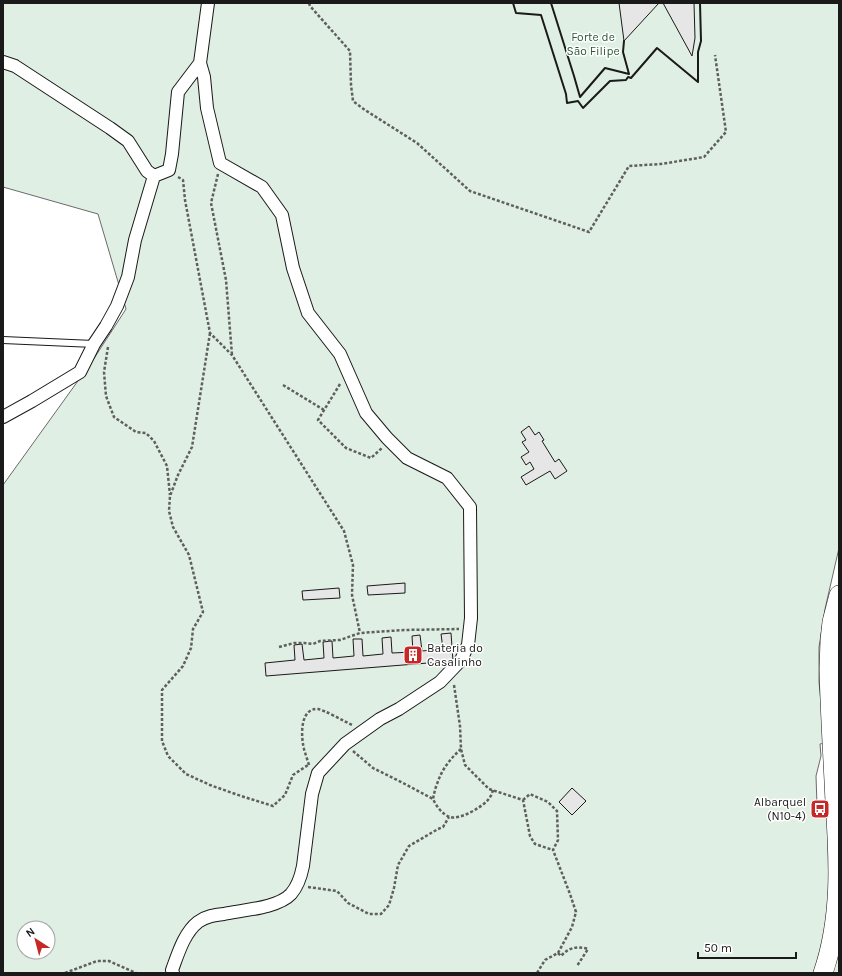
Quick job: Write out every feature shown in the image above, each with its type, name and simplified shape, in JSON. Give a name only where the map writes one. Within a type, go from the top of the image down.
[{"type":"main road","points":[[823,973],[836,920],[839,878],[829,669],[832,622],[839,595]]},
{"type":"street","points":[[173,973],[172,970],[181,945],[192,927],[199,922],[209,916],[276,904],[291,894],[301,876],[312,794],[318,773],[346,744],[380,719],[399,709],[440,682],[452,670],[461,660],[468,645],[471,618],[470,507],[447,478],[407,458],[390,442],[366,413],[340,354],[308,313],[293,268],[282,214],[262,187],[220,163],[200,63],[208,3]]},
{"type":"street","points":[[3,62],[15,66],[128,141],[147,171],[154,176]]},
{"type":"street","points":[[154,176],[169,170],[178,92],[200,63]]},
{"type":"street","points":[[3,417],[80,372],[94,344],[117,306],[128,277],[135,240],[154,176]]},
{"type":"lane","points":[[3,340],[94,344]]},
{"type":"path","points":[[309,3],[350,51],[350,85],[353,101],[417,143],[470,191],[589,232],[629,166],[661,164],[704,158],[726,132],[715,55]]},
{"type":"path","points":[[220,163],[212,203],[226,280],[232,356]]},
{"type":"path","points":[[169,170],[183,180],[185,200],[210,333],[192,447],[170,496]]},
{"type":"path","points":[[106,326],[109,336],[104,372],[106,396],[114,417],[136,432],[146,433],[154,441],[167,466],[170,496],[168,511],[174,527],[189,555],[203,612],[193,629],[191,648],[183,666],[162,690],[162,741],[168,756],[186,774],[210,785],[273,806],[285,795],[292,775],[309,765]]},
{"type":"path","points":[[210,333],[232,356],[344,531],[353,565],[352,595],[360,633]]},
{"type":"path","points":[[347,372],[318,420],[346,448],[371,458],[390,442]]},
{"type":"path","points":[[283,385],[324,410]]},
{"type":"path","points":[[279,647],[294,643],[313,644],[320,641],[340,640],[360,633],[404,630],[459,629]]},
{"type":"path","points":[[452,670],[460,726],[461,749],[465,765],[489,789],[523,800]]},
{"type":"path","points":[[318,773],[309,765],[303,743],[303,723],[306,714],[311,710],[319,709],[356,726],[362,732]]},
{"type":"path","points":[[346,744],[373,768],[433,799],[437,807],[449,817],[461,817],[469,814],[487,802],[493,790]]},
{"type":"path","points":[[433,799],[437,784],[444,768],[461,749]]},
{"type":"path","points":[[523,800],[530,794],[548,802],[557,811],[558,840],[553,850],[576,912],[572,927],[558,953],[545,960],[537,973]]},
{"type":"path","points":[[523,800],[530,836],[535,844],[553,850]]},
{"type":"path","points":[[296,886],[337,891],[348,903],[369,914],[381,914],[389,905],[398,865],[409,846],[443,827],[449,817]]},
{"type":"path","points":[[558,953],[561,956],[568,950],[575,947],[588,949],[577,966]]},
{"type":"path","points":[[65,973],[97,961],[109,961],[136,973]]},
{"type":"green space","name":"Forte de São Filipe","points":[[3,3],[839,3],[839,548],[825,609],[819,647],[819,682],[825,743],[820,744],[821,756],[816,776],[817,805],[828,820],[829,921],[817,967],[813,973],[3,973],[3,485],[93,360],[126,309],[98,214],[3,187]]},
{"type":"green space","points":[[839,944],[839,973],[829,973]]},
{"type":"building","points":[[619,3],[659,3],[624,41]]},
{"type":"building","points":[[663,3],[694,3],[695,38],[692,56]]},
{"type":"building","points":[[529,426],[535,435],[539,432],[544,440],[542,441],[555,462],[559,459],[567,471],[555,479],[550,471],[526,485],[521,477],[534,469],[530,462],[526,465],[521,457],[529,452],[522,442],[526,440],[521,432]]},
{"type":"building","points":[[405,583],[405,593],[368,595],[367,586]]},
{"type":"building","points":[[339,588],[340,598],[303,600],[302,591]]},
{"type":"building","name":"Bateria do Casalinho","points":[[451,633],[453,661],[266,676],[265,663],[295,660],[294,645],[302,644],[304,660],[324,658],[323,642],[332,641],[333,658],[354,656],[353,639],[362,639],[363,656],[383,654],[382,638],[391,637],[392,653],[413,652],[412,636],[420,635],[422,651],[443,649],[441,634]]},
{"type":"building","points":[[572,788],[586,801],[572,815],[559,802]]},
{"type":"wall","points":[[513,3],[516,13],[541,15],[566,94],[567,103],[578,101],[583,108],[610,81],[626,80],[628,77],[631,78],[657,48],[698,82],[698,52],[701,41],[700,3]]},
{"type":"wall","points":[[551,3],[580,97],[605,68],[629,74],[623,52],[624,41]]},
{"type":"place","name":"Bateria do Casalinho","points":[[413,655]]},
{"type":"place","name":"Albarquel (N10-4)","points":[[820,809]]}]
